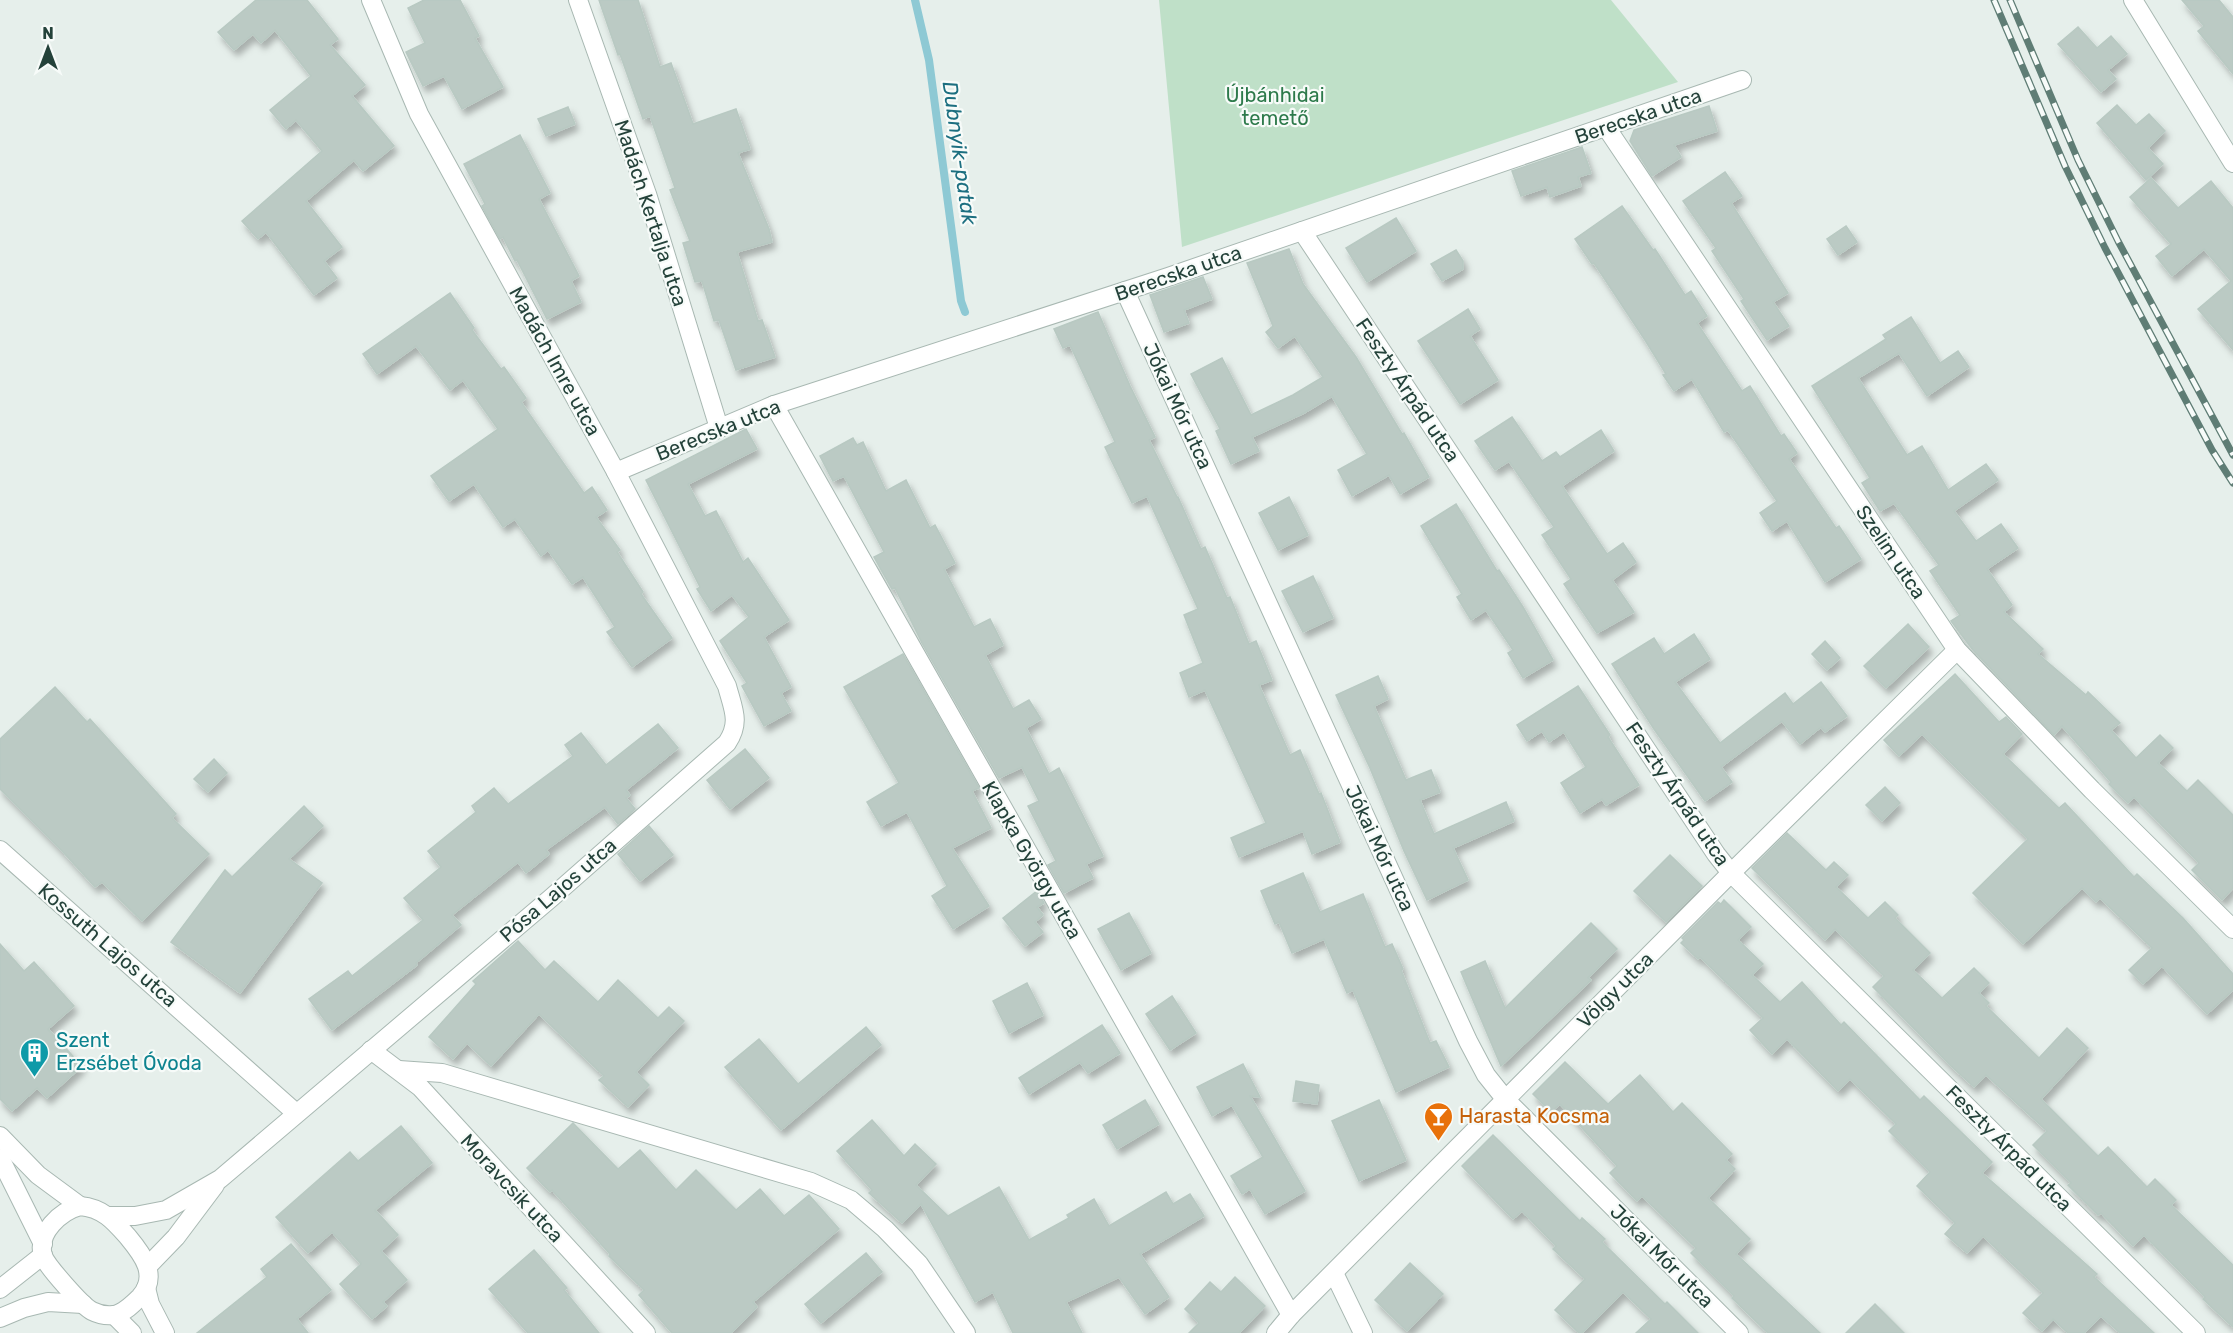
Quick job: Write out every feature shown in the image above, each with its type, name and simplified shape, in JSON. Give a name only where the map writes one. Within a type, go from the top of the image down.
[{"type":"street","name":"Madách Imre utca","points":[[370,0],[419,114],[616,472],[727,686],[736,723]]},
{"type":"street","name":"Madách Kertalja utca","points":[[578,0],[647,194],[719,428]]},
{"type":"street","points":[[2133,0],[2233,163]]},
{"type":"street","name":"Berecska utca","points":[[616,472],[774,405],[1125,291],[1742,80]]},
{"type":"street","name":"Szelim utca","points":[[1606,127],[1957,650],[2092,790],[2233,929]]},
{"type":"street","name":"Feszty Árpád utca","points":[[1302,231],[1731,873],[2196,1333]]},
{"type":"street","name":"Jókai Mór utca","points":[[1125,291],[1468,1041],[1486,1075],[1506,1100],[1739,1333]]},
{"type":"street","name":"Klapka György utca","points":[[774,405],[1291,1315]]},
{"type":"street","name":"Völgy utca","points":[[1276,1333],[1291,1315],[1731,873],[1957,650]]},
{"type":"street","name":"Pósa Lajos utca","points":[[220,1179],[550,898],[727,743],[734,732],[736,723]]},
{"type":"street","name":"Kossuth Lajos utca","points":[[0,850],[296,1113]]},
{"type":"street","name":"Moravcsik utca","points":[[371,1050],[420,1087],[646,1333]]},
{"type":"street","points":[[399,1070],[442,1073],[812,1182],[851,1200],[885,1229],[919,1264],[966,1333]]},
{"type":"street","points":[[0,1136],[38,1175],[80,1206]]},
{"type":"street","points":[[0,1158],[43,1249],[48,1264],[82,1304],[102,1315],[114,1315],[124,1311],[146,1288],[149,1277],[148,1266],[142,1254],[109,1216],[91,1207],[80,1206],[69,1209],[55,1220],[46,1233],[43,1249],[0,1289]]},
{"type":"street","points":[[109,1216],[135,1216],[166,1210],[220,1179]]},
{"type":"street","points":[[148,1266],[176,1237],[220,1179]]},
{"type":"street","points":[[1334,1273],[1363,1333]]},
{"type":"street","points":[[146,1288],[150,1304],[165,1333]]},
{"type":"street","points":[[0,1318],[24,1308],[48,1302],[82,1304]]},
{"type":"street","points":[[114,1315],[132,1333]]},
{"type":"green space","name":"Újbánhidai temető","points":[[1159,0],[1611,0],[1678,82],[1182,247]]},
{"type":"building","points":[[256,0],[307,0],[338,39],[330,45],[365,85],[352,96],[394,146],[363,171],[354,160],[306,201],[342,247],[324,261],[337,278],[314,295],[266,232],[258,239],[242,221],[322,151],[296,120],[286,129],[270,110],[311,76],[275,30],[261,43],[253,34],[234,50],[218,32]]},
{"type":"building","points":[[424,0],[460,0],[479,36],[475,38],[503,87],[462,109],[444,76],[423,86],[406,52],[425,43],[408,8]]},
{"type":"building","points":[[599,0],[638,0],[660,67],[671,63],[693,124],[736,109],[750,149],[738,153],[769,229],[772,242],[737,252],[758,321],[762,320],[775,357],[736,370],[719,320],[714,321],[702,281],[695,282],[683,243],[690,241],[670,190],[675,188],[650,116],[643,119]]},
{"type":"building","points":[[2182,0],[2219,0],[2233,17],[2233,74],[2198,31],[2204,26]]},
{"type":"building","points":[[2078,27],[2097,48],[2111,36],[2127,54],[2108,70],[2116,79],[2101,92],[2058,44]]},
{"type":"building","points":[[2117,105],[2136,125],[2149,114],[2165,131],[2148,148],[2163,164],[2146,180],[2097,123]]},
{"type":"building","points":[[1709,106],[1717,131],[1674,145],[1681,157],[1652,176],[1630,141],[1634,130]]},
{"type":"building","points":[[568,107],[575,124],[546,136],[538,119]]},
{"type":"building","points":[[520,135],[550,193],[539,199],[579,276],[571,281],[581,302],[547,319],[517,260],[515,261],[503,237],[500,239],[482,206],[485,204],[464,164]]},
{"type":"building","points":[[1582,147],[1591,173],[1578,177],[1581,186],[1550,197],[1547,187],[1521,196],[1512,171]]},
{"type":"building","points":[[1725,172],[1742,196],[1731,203],[1788,293],[1773,302],[1789,326],[1767,340],[1741,301],[1744,299],[1712,251],[1716,248],[1683,201]]},
{"type":"building","points":[[2151,178],[2178,208],[2211,181],[2233,208],[2233,350],[2198,309],[2231,281],[2204,249],[2172,276],[2156,256],[2171,244],[2130,197]]},
{"type":"building","points":[[1622,206],[1653,250],[1655,249],[1685,295],[1691,291],[1707,316],[1697,323],[1742,391],[1750,386],[1781,436],[1784,434],[1797,453],[1789,459],[1836,528],[1839,526],[1861,559],[1825,582],[1787,521],[1772,531],[1760,513],[1777,501],[1728,430],[1724,432],[1692,379],[1674,391],[1645,340],[1594,263],[1592,264],[1575,239]]},
{"type":"building","points":[[1396,218],[1416,251],[1367,282],[1346,248]]},
{"type":"building","points":[[1846,226],[1857,242],[1838,255],[1827,239]]},
{"type":"building","points":[[1289,249],[1303,284],[1356,357],[1429,477],[1400,494],[1389,475],[1352,496],[1338,470],[1367,454],[1332,396],[1304,413],[1252,437],[1259,451],[1231,464],[1216,431],[1220,429],[1191,374],[1222,358],[1251,415],[1293,395],[1323,377],[1295,336],[1278,348],[1266,332],[1273,326],[1247,263]]},
{"type":"building","points":[[1456,250],[1463,261],[1463,269],[1442,281],[1431,264]]},
{"type":"building","points":[[1203,277],[1212,299],[1184,310],[1189,323],[1164,332],[1150,295]]},
{"type":"building","points":[[450,293],[474,328],[472,330],[501,369],[504,367],[526,398],[521,402],[584,493],[592,487],[607,510],[596,517],[620,550],[617,552],[643,592],[641,594],[672,638],[632,667],[607,632],[615,627],[583,577],[572,584],[548,550],[541,556],[515,519],[503,527],[474,484],[449,501],[431,476],[498,429],[463,380],[450,390],[416,346],[377,374],[363,354]]},
{"type":"building","points":[[1468,309],[1480,329],[1470,336],[1498,380],[1460,404],[1418,341]]},
{"type":"building","points":[[1098,312],[1155,437],[1149,440],[1201,549],[1205,547],[1227,598],[1230,597],[1249,644],[1256,641],[1272,680],[1259,685],[1290,755],[1300,750],[1319,794],[1321,793],[1340,842],[1312,854],[1303,831],[1239,857],[1231,838],[1266,823],[1205,690],[1189,697],[1180,673],[1203,663],[1184,615],[1198,609],[1147,496],[1132,503],[1105,447],[1115,442],[1070,345],[1063,348],[1054,329]]},
{"type":"building","points":[[1911,317],[1940,363],[1958,351],[1969,367],[1927,396],[1899,353],[1858,378],[1907,455],[1922,446],[1948,490],[1986,464],[1998,480],[1954,511],[1976,541],[2001,524],[2018,548],[1987,569],[2012,605],[2004,612],[2043,649],[2038,654],[2086,695],[2088,692],[2120,723],[2111,730],[2136,758],[2160,735],[2173,748],[2158,763],[2187,791],[2198,780],[2233,815],[2233,888],[2222,900],[2192,870],[2199,863],[2134,797],[2128,803],[2109,784],[2111,782],[2062,726],[2054,735],[1973,650],[1951,621],[1960,615],[1930,571],[1939,565],[1894,503],[1880,511],[1862,483],[1870,478],[1812,386],[1886,339],[1883,335]]},
{"type":"building","points":[[1512,417],[1542,461],[1556,452],[1560,457],[1601,430],[1614,451],[1562,486],[1607,554],[1623,543],[1636,562],[1612,580],[1634,612],[1597,633],[1564,584],[1571,579],[1542,535],[1554,527],[1509,461],[1495,470],[1475,441]]},
{"type":"building","points":[[746,429],[757,449],[688,484],[705,516],[716,511],[743,562],[748,558],[789,620],[764,637],[791,687],[781,693],[791,711],[764,726],[742,686],[747,683],[720,641],[749,617],[732,595],[711,611],[697,589],[700,587],[646,480]]},
{"type":"building","points":[[853,438],[857,445],[863,442],[886,491],[906,480],[930,528],[935,525],[955,563],[944,569],[974,627],[990,619],[1003,645],[985,655],[1013,709],[1029,700],[1041,719],[1026,728],[1049,774],[1059,768],[1103,856],[1086,864],[1093,878],[1064,893],[1048,865],[1056,861],[1028,806],[1039,801],[1022,767],[999,778],[922,643],[895,588],[892,589],[874,557],[884,552],[844,476],[833,481],[820,456]]},
{"type":"building","points":[[1289,497],[1308,535],[1278,550],[1259,513]]},
{"type":"building","points":[[1456,504],[1497,571],[1499,570],[1523,607],[1553,660],[1523,678],[1508,653],[1513,650],[1486,610],[1471,620],[1457,597],[1462,594],[1421,526]]},
{"type":"building","points":[[1313,576],[1333,618],[1303,632],[1282,591]]},
{"type":"building","points":[[1908,624],[1929,647],[1886,688],[1864,666]]},
{"type":"building","points":[[1694,634],[1710,659],[1675,682],[1720,743],[1785,693],[1793,704],[1821,682],[1847,716],[1825,732],[1821,727],[1800,744],[1782,721],[1721,767],[1732,782],[1705,801],[1612,664],[1654,638],[1664,654]]},
{"type":"building","points":[[1825,641],[1840,658],[1827,670],[1812,654]]},
{"type":"building","points":[[903,654],[979,788],[972,791],[991,828],[952,848],[989,906],[953,929],[932,896],[947,886],[907,812],[881,826],[867,802],[899,783],[844,687]]},
{"type":"building","points":[[1955,674],[1999,722],[2006,717],[2022,734],[2003,754],[2059,808],[2065,803],[2134,877],[2137,874],[2183,918],[2233,974],[2233,990],[2207,1014],[2162,966],[2143,984],[2129,970],[2152,948],[2100,898],[2096,902],[2082,888],[2023,944],[1973,893],[2028,839],[1922,734],[1899,756],[1884,740]]},
{"type":"building","points":[[1378,676],[1388,699],[1374,706],[1406,780],[1431,770],[1440,792],[1420,800],[1434,834],[1506,802],[1514,821],[1453,848],[1468,880],[1427,900],[1336,695]]},
{"type":"building","points":[[1578,686],[1639,785],[1606,805],[1602,799],[1580,813],[1561,783],[1586,767],[1564,732],[1549,742],[1542,731],[1527,741],[1517,725]]},
{"type":"building","points":[[55,687],[87,722],[90,719],[176,814],[172,818],[209,854],[142,921],[102,882],[95,887],[0,789],[0,739]]},
{"type":"building","points":[[658,724],[678,748],[626,790],[630,795],[626,798],[635,809],[618,824],[605,807],[546,850],[549,854],[526,873],[518,862],[452,915],[461,925],[416,963],[417,965],[332,1030],[309,999],[348,971],[352,976],[423,920],[404,898],[441,867],[428,851],[476,812],[472,806],[494,788],[508,804],[573,756],[565,745],[581,733],[606,765]]},
{"type":"building","points":[[745,749],[769,778],[730,809],[707,780]]},
{"type":"building","points":[[214,759],[227,773],[208,792],[194,779]]},
{"type":"building","points":[[1885,787],[1900,803],[1882,821],[1866,805]]},
{"type":"building","points":[[304,806],[323,826],[289,859],[322,883],[240,993],[171,942],[225,870],[232,877]]},
{"type":"building","points":[[649,826],[673,855],[640,881],[618,854]]},
{"type":"building","points":[[1787,833],[1826,870],[1834,862],[1848,875],[1836,887],[1868,918],[1885,902],[1898,915],[1895,918],[1930,953],[1913,970],[1942,998],[1974,968],[1989,983],[1979,993],[1989,1003],[1986,1006],[2039,1058],[2067,1028],[2088,1048],[2041,1099],[2098,1156],[2108,1147],[2147,1187],[2155,1179],[2176,1200],[2171,1205],[2233,1265],[2233,1327],[2203,1299],[2205,1297],[2144,1235],[2133,1246],[2101,1213],[2098,1215],[2068,1185],[2071,1183],[2033,1145],[2047,1131],[1986,1075],[1974,1087],[1873,987],[1884,976],[1835,929],[1825,940],[1752,868]]},
{"type":"building","points":[[1670,855],[1702,886],[1666,922],[1634,891]]},
{"type":"building","points":[[1303,873],[1320,912],[1363,894],[1385,947],[1392,944],[1430,1043],[1436,1041],[1449,1067],[1396,1092],[1353,990],[1347,993],[1324,939],[1292,953],[1279,922],[1275,924],[1261,891]]},
{"type":"building","points":[[1037,891],[1044,903],[1037,907],[1043,915],[1035,922],[1043,932],[1025,946],[1003,918]]},
{"type":"building","points":[[1724,900],[1751,927],[1738,940],[1763,964],[1752,975],[1780,1002],[1802,982],[1841,1025],[1844,1022],[1920,1100],[1924,1096],[1992,1162],[1982,1173],[2097,1274],[2094,1277],[2154,1333],[2120,1333],[2101,1316],[2084,1333],[2068,1333],[2053,1319],[2042,1331],[2023,1313],[2043,1293],[1983,1236],[1967,1253],[1945,1234],[1955,1223],[1917,1186],[1930,1172],[1889,1131],[1896,1124],[1850,1079],[1838,1091],[1787,1039],[1772,1054],[1750,1030],[1763,1018],[1700,957],[1698,959],[1681,943],[1684,940],[1682,938],[1718,902],[1721,904]]},
{"type":"building","points":[[1129,913],[1151,953],[1121,970],[1098,929]]},
{"type":"building","points":[[1591,923],[1617,949],[1588,978],[1591,980],[1501,1066],[1461,972],[1485,961],[1505,1008]]},
{"type":"building","points":[[518,941],[545,970],[554,961],[598,1002],[618,980],[658,1018],[669,1007],[684,1021],[636,1072],[649,1085],[628,1107],[599,1080],[604,1076],[539,1014],[491,1066],[467,1043],[453,1059],[429,1037],[476,984],[473,981]]},
{"type":"building","points":[[0,944],[24,971],[34,962],[74,1006],[48,1029],[82,1066],[47,1098],[37,1088],[12,1111],[0,1099]]},
{"type":"building","points":[[1027,983],[1043,1015],[1009,1033],[993,1001]]},
{"type":"building","points":[[1172,996],[1196,1033],[1170,1050],[1146,1014]]},
{"type":"building","points":[[1102,1025],[1120,1053],[1088,1073],[1080,1062],[1029,1094],[1019,1078]]},
{"type":"building","points":[[866,1027],[881,1045],[781,1130],[725,1067],[759,1039],[798,1084]]},
{"type":"building","points":[[1565,1062],[1608,1104],[1640,1075],[1673,1112],[1682,1103],[1732,1154],[1726,1160],[1735,1169],[1708,1198],[1750,1239],[1736,1254],[1820,1333],[1768,1333],[1691,1253],[1696,1248],[1642,1196],[1637,1201],[1610,1173],[1617,1166],[1560,1104],[1551,1112],[1533,1094]]},
{"type":"building","points":[[1243,1064],[1260,1097],[1250,1096],[1305,1191],[1265,1214],[1250,1189],[1242,1194],[1231,1176],[1263,1157],[1232,1105],[1212,1116],[1197,1087]]},
{"type":"building","points":[[1296,1081],[1319,1085],[1317,1104],[1293,1101]]},
{"type":"building","points":[[1145,1100],[1159,1124],[1117,1149],[1103,1125]]},
{"type":"building","points":[[1379,1100],[1406,1160],[1359,1181],[1332,1121]]},
{"type":"building","points":[[872,1120],[904,1156],[915,1144],[936,1164],[916,1185],[948,1216],[999,1187],[1029,1240],[1069,1218],[1067,1215],[1094,1199],[1109,1226],[1166,1192],[1173,1204],[1190,1194],[1204,1216],[1140,1254],[1169,1297],[1145,1314],[1119,1277],[1066,1302],[1082,1333],[1013,1333],[993,1292],[975,1302],[921,1204],[902,1223],[869,1193],[872,1190],[837,1151]]},
{"type":"building","points":[[573,1123],[618,1169],[640,1150],[676,1190],[696,1170],[736,1210],[760,1189],[784,1216],[809,1195],[839,1229],[753,1302],[757,1307],[731,1333],[672,1333],[639,1295],[644,1290],[609,1256],[610,1254],[552,1190],[550,1192],[527,1168]]},
{"type":"building","points":[[401,1126],[432,1163],[375,1210],[398,1235],[381,1251],[407,1280],[383,1302],[387,1306],[372,1319],[340,1284],[361,1264],[332,1232],[308,1253],[276,1217],[350,1152],[358,1161]]},
{"type":"building","points":[[1493,1135],[1580,1221],[1582,1218],[1605,1239],[1602,1242],[1698,1333],[1636,1333],[1651,1319],[1623,1292],[1582,1333],[1579,1333],[1555,1310],[1585,1279],[1553,1249],[1556,1246],[1522,1211],[1513,1219],[1462,1166]]},
{"type":"building","points":[[291,1244],[331,1290],[297,1319],[308,1333],[197,1333],[267,1277],[261,1269]]},
{"type":"building","points":[[534,1250],[567,1288],[564,1290],[599,1333],[528,1333],[489,1289]]},
{"type":"building","points":[[866,1253],[882,1272],[821,1323],[805,1304]]},
{"type":"building","points":[[1410,1263],[1443,1294],[1407,1331],[1375,1300]]},
{"type":"building","points":[[1235,1277],[1265,1306],[1239,1333],[1189,1333],[1199,1323],[1185,1309],[1210,1282],[1221,1292]]},
{"type":"building","points":[[1875,1304],[1904,1333],[1846,1333]]},
{"type":"waterway","name":"Dubnyik-patak","points":[[915,0],[929,60],[961,301],[965,312]]},
{"type":"railway","points":[[1994,0],[2065,166],[2105,248],[2212,450],[2233,483]]},
{"type":"railway","points":[[2010,0],[2078,160],[2118,241],[2233,455]]},
{"type":"place","name":"Szent Erzsébet Óvoda","points":[[35,1078]]},
{"type":"place","name":"Harasta Kocsma","points":[[1438,1142]]}]
